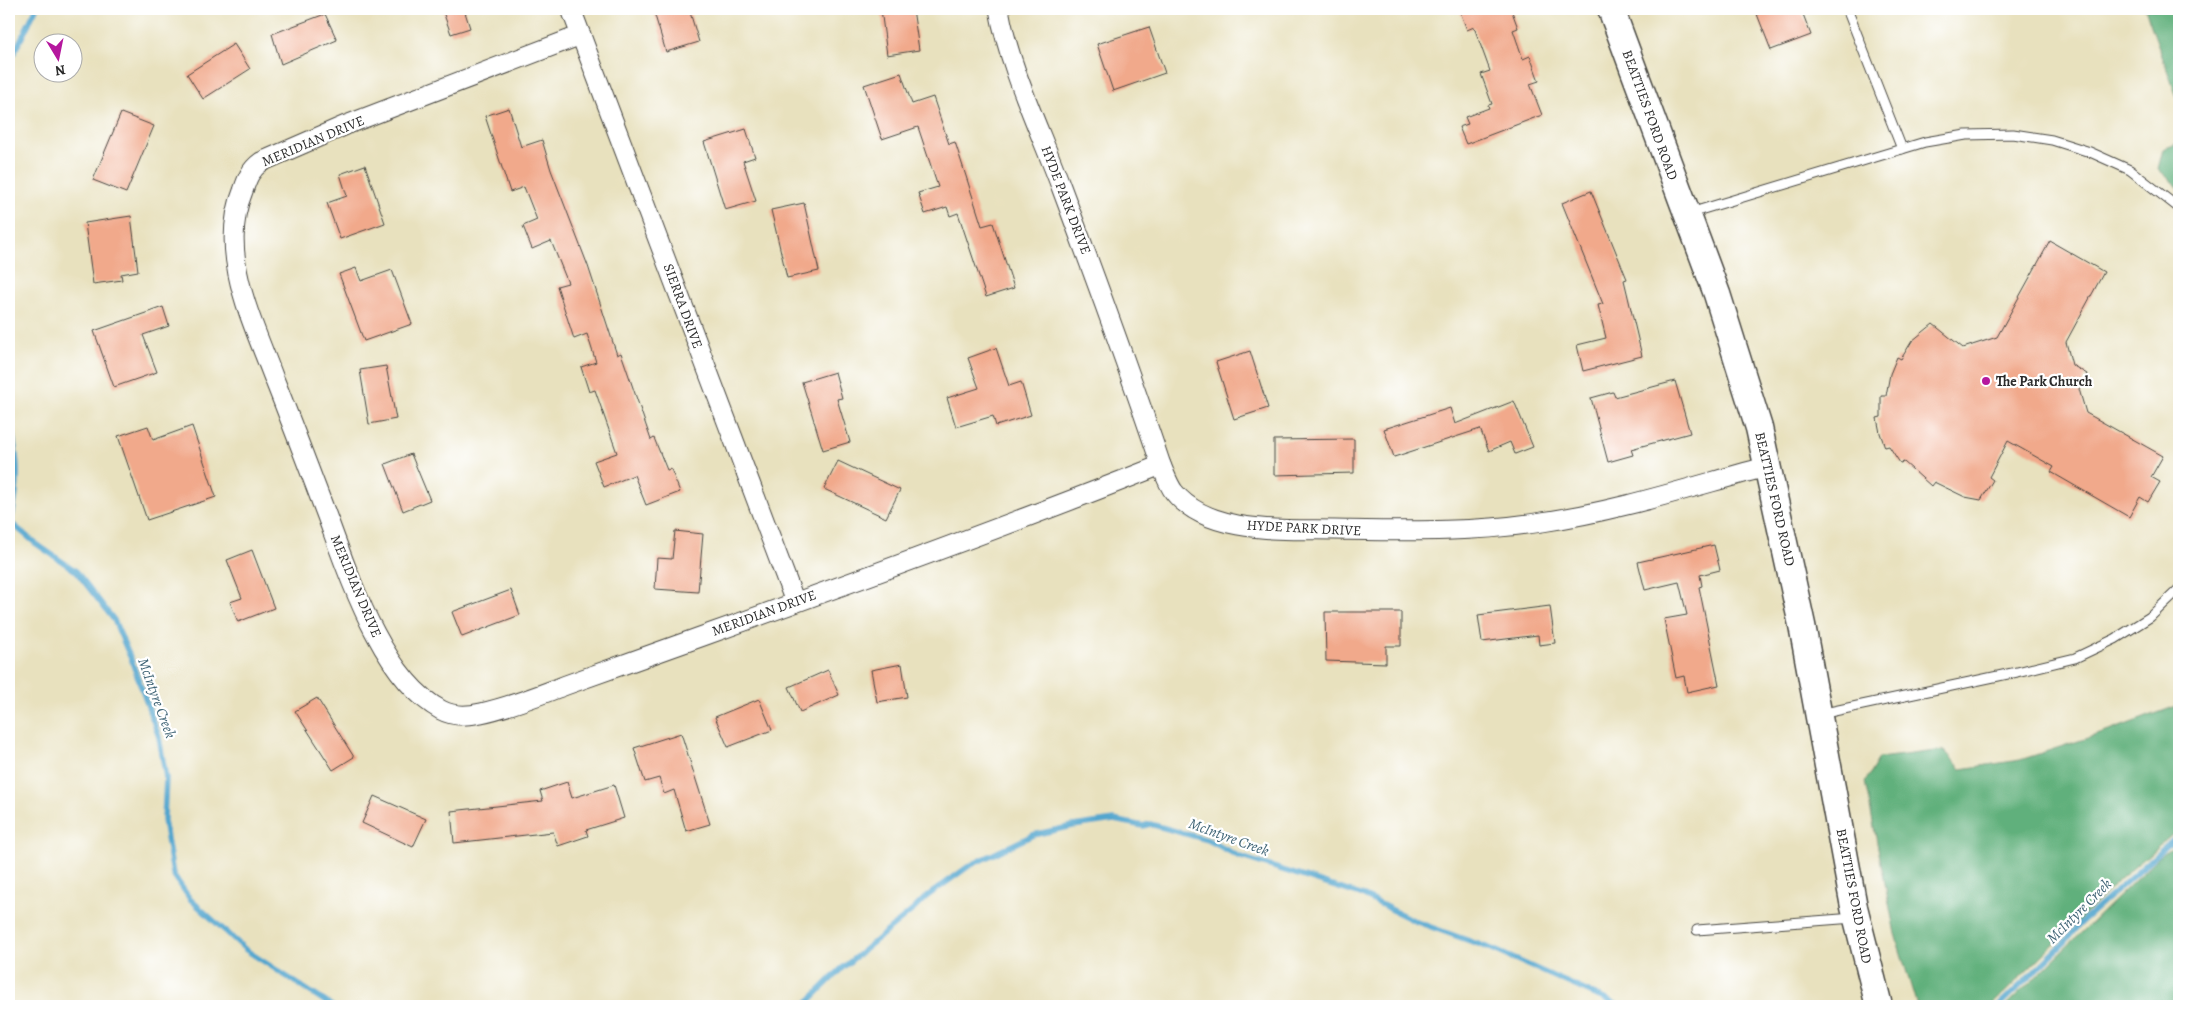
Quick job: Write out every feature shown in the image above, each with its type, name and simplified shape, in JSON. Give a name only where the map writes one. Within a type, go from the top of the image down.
[{"type":"main road","name":"BEATTIES FORD ROAD","points":[[1611,9],[1733,341],[1769,466],[1819,714],[1856,918],[1879,1006]]},
{"type":"street","name":"SIERRA DRIVE","points":[[571,9],[795,602]]},
{"type":"street","name":"HYDE PARK DRIVE","points":[[999,9],[1003,31],[1016,68],[1112,320],[1161,465],[1171,487],[1188,506],[1223,521],[1275,529],[1418,532],[1485,529],[1542,522],[1620,506],[1769,466]]},
{"type":"street","name":"MERIDIAN DRIVE","points":[[581,35],[287,149],[254,167],[240,198],[233,236],[242,287],[258,336],[370,623],[388,655],[409,683],[442,711],[460,716],[483,713],[518,702],[795,602],[1161,465]]},
{"type":"lane","points":[[1847,9],[1902,149]]},
{"type":"lane","points":[[1687,214],[1902,149],[1966,135],[2013,134],[2052,140],[2090,152],[2130,170],[2179,208]]},
{"type":"lane","points":[[1819,714],[2075,658],[2115,639],[2150,617],[2179,589]]},
{"type":"lane","points":[[1697,930],[1856,918]]},
{"type":"green space","points":[[2145,9],[2179,9],[2179,103]]},
{"type":"green space","points":[[2179,143],[2179,188],[2158,169],[2163,149]]},
{"type":"green space","points":[[2179,705],[2179,829],[2118,881],[1991,1006],[1917,1006],[1895,934],[1865,782],[1879,758],[1944,750],[1961,769],[2020,760],[2106,732]]},
{"type":"green space","points":[[2179,843],[2179,1006],[2006,1006],[2160,856]]},
{"type":"building","points":[[442,9],[464,9],[470,28],[451,34]]},
{"type":"building","points":[[653,9],[689,9],[699,42],[666,52]]},
{"type":"building","points":[[881,9],[913,9],[919,50],[887,55]]},
{"type":"building","points":[[1459,9],[1511,9],[1518,28],[1513,30],[1523,59],[1530,56],[1539,81],[1530,84],[1542,115],[1466,144],[1459,127],[1468,124],[1465,117],[1489,108],[1488,105],[1492,104],[1481,74],[1490,71],[1474,27],[1467,30]]},
{"type":"building","points":[[1755,9],[1801,9],[1811,35],[1771,50]]},
{"type":"building","points":[[325,14],[337,40],[281,64],[272,34]]},
{"type":"building","points":[[1149,27],[1165,73],[1113,91],[1097,44]]},
{"type":"building","points":[[234,44],[250,69],[203,99],[187,74]]},
{"type":"building","points":[[901,73],[912,104],[933,97],[949,144],[955,142],[982,226],[993,223],[1014,288],[986,297],[958,213],[950,216],[947,207],[925,214],[918,193],[938,187],[918,127],[882,139],[864,85]]},
{"type":"building","points":[[509,108],[521,147],[542,140],[551,170],[588,266],[617,355],[621,353],[651,440],[654,438],[667,470],[671,469],[680,492],[646,505],[634,475],[604,487],[594,461],[617,453],[595,390],[589,392],[581,367],[596,362],[587,334],[574,339],[557,286],[568,283],[551,241],[532,249],[523,226],[537,220],[524,187],[510,192],[485,116]]},
{"type":"building","points":[[121,113],[154,126],[126,193],[93,180]]},
{"type":"building","points":[[746,129],[755,157],[743,161],[756,201],[725,210],[704,142]]},
{"type":"building","points":[[365,165],[385,223],[340,239],[327,203],[347,196],[340,174]]},
{"type":"building","points":[[1591,191],[1627,279],[1624,280],[1642,356],[1583,371],[1577,345],[1606,338],[1598,305],[1603,304],[1562,203]]},
{"type":"building","points":[[804,203],[819,271],[787,278],[771,210]]},
{"type":"building","points":[[131,216],[138,271],[121,274],[122,280],[93,284],[85,223]]},
{"type":"building","name":"The Park Church","points":[[2050,241],[2104,272],[2066,342],[2072,365],[2087,374],[2079,389],[2086,413],[2163,456],[2151,477],[2160,482],[2148,502],[2140,497],[2129,517],[2051,472],[2054,467],[2008,441],[1989,477],[1993,480],[1981,500],[1965,497],[1934,482],[1931,486],[1904,462],[1900,463],[1889,446],[1885,447],[1880,433],[1877,418],[1881,417],[1881,396],[1886,396],[1890,374],[1897,357],[1901,359],[1912,341],[1933,324],[1963,348],[1997,337]]},
{"type":"building","points":[[356,268],[361,281],[392,270],[412,324],[364,341],[339,274]]},
{"type":"building","points":[[163,307],[169,326],[143,335],[157,372],[114,387],[94,331]]},
{"type":"building","points":[[996,348],[1009,386],[1021,382],[1031,415],[996,426],[993,416],[956,427],[947,398],[979,388],[968,358]]},
{"type":"building","points":[[1250,351],[1268,408],[1234,419],[1216,362]]},
{"type":"building","points":[[386,366],[396,419],[369,424],[360,370]]},
{"type":"building","points":[[835,372],[842,398],[837,399],[850,442],[823,450],[802,382]]},
{"type":"building","points":[[1675,381],[1690,433],[1631,449],[1633,455],[1608,462],[1591,398],[1613,392],[1615,397]]},
{"type":"building","points":[[1514,401],[1533,447],[1515,454],[1510,442],[1489,451],[1480,429],[1394,457],[1384,429],[1450,408],[1455,424]]},
{"type":"building","points":[[148,426],[153,440],[192,426],[216,497],[147,520],[118,436]]},
{"type":"building","points":[[1354,439],[1354,473],[1274,475],[1274,440]]},
{"type":"building","points":[[411,454],[430,500],[403,511],[385,464]]},
{"type":"building","points":[[838,461],[900,490],[886,518],[824,489]]},
{"type":"building","points":[[675,531],[703,534],[698,592],[655,589],[657,558],[672,559]]},
{"type":"building","points":[[1714,545],[1720,570],[1700,575],[1702,586],[1699,587],[1719,685],[1687,692],[1684,676],[1676,678],[1664,619],[1687,615],[1679,582],[1645,590],[1638,562]]},
{"type":"building","points":[[252,550],[274,608],[238,622],[230,602],[242,598],[227,560]]},
{"type":"building","points":[[511,590],[520,615],[462,637],[452,612]]},
{"type":"building","points":[[1550,606],[1555,643],[1539,645],[1538,635],[1482,642],[1478,615]]},
{"type":"building","points":[[1325,612],[1401,612],[1401,646],[1386,646],[1386,663],[1326,661]]},
{"type":"building","points":[[902,664],[907,697],[877,702],[871,670]]},
{"type":"building","points":[[828,670],[839,695],[800,712],[789,687]]},
{"type":"building","points":[[317,698],[354,757],[333,770],[295,711]]},
{"type":"building","points":[[759,699],[772,730],[728,747],[715,717]]},
{"type":"building","points":[[681,733],[710,824],[686,831],[674,790],[664,794],[659,778],[645,782],[634,748]]},
{"type":"building","points":[[567,782],[572,798],[614,785],[624,818],[586,830],[588,836],[558,846],[553,832],[454,843],[451,811],[543,801],[540,791]]},
{"type":"building","points":[[374,796],[426,819],[413,847],[362,823]]},
{"type":"waterway","points":[[9,63],[36,9]]},
{"type":"waterway","points":[[9,415],[15,444],[17,468],[16,493],[11,522]]},
{"type":"waterway","name":"McIntyre Creek","points":[[9,521],[35,543],[76,571],[114,620],[131,659],[159,737],[166,778],[164,820],[173,874],[190,899],[246,950],[332,1006]]},
{"type":"waterway","name":"McIntyre Creek","points":[[804,1006],[841,969],[926,897],[969,866],[1033,835],[1073,826],[1114,820],[1143,826],[1150,824],[1208,840],[1238,856],[1364,896],[1417,922],[1492,949],[1620,1006]]},
{"type":"waterway","name":"McIntyre Creek","points":[[1999,1006],[2065,942],[2079,924],[2179,835]]},
{"type":"place","name":"The Park Church","points":[[1986,381]]}]
